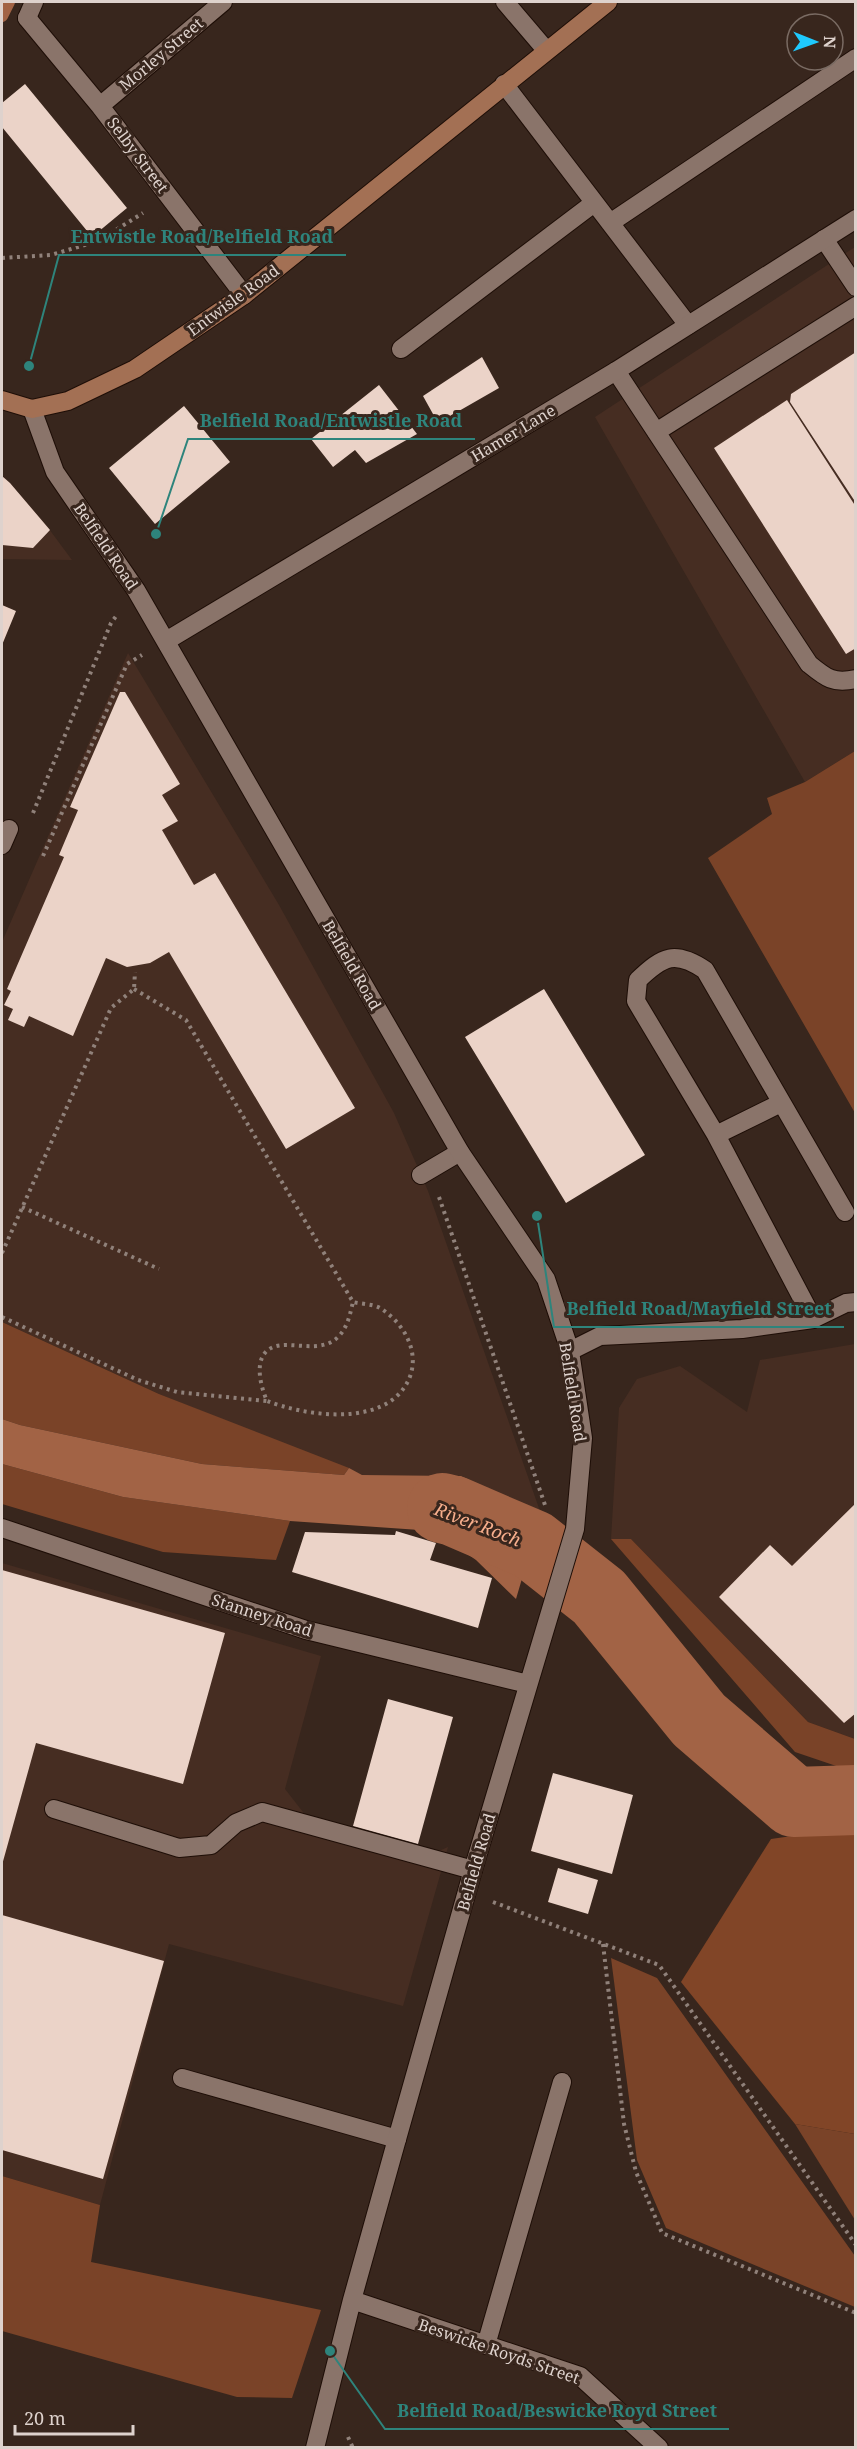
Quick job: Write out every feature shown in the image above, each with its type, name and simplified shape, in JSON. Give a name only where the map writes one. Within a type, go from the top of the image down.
[{"type":"main road","name":"Entwisle Road","points":[[2,400],[32,409],[68,401],[135,369],[244,295],[608,2]]},
{"type":"street","name":"Morley Street","points":[[100,106],[223,2]]},
{"type":"street","points":[[505,2],[546,50]]},
{"type":"street","name":"Selby Street","points":[[31,10],[100,106],[244,295]]},
{"type":"street","points":[[610,223],[855,58]]},
{"type":"street","points":[[504,84],[688,325]]},
{"type":"street","points":[[400,349],[594,202]]},
{"type":"street","name":"Hamer Lane","points":[[166,641],[616,371],[855,219]]},
{"type":"street","points":[[824,239],[855,287]]},
{"type":"street","points":[[656,432],[855,306]]},
{"type":"street","points":[[616,371],[809,664],[822,675],[840,682],[855,679]]},
{"type":"street","name":"Belfield Road","points":[[32,409],[55,472],[136,590],[460,1152],[546,1278],[570,1351],[584,1438],[575,1529],[473,1870],[352,2300],[315,2448]]},
{"type":"street","points":[[813,1319],[716,1135],[636,1001],[638,980],[650,968],[672,957],[688,958],[705,970],[845,1212]]},
{"type":"street","points":[[716,1135],[781,1102]]},
{"type":"street","points":[[426,1173],[460,1152]]},
{"type":"street","points":[[570,1351],[600,1336],[742,1329],[813,1319],[846,1303],[855,1302]]},
{"type":"street","name":"Stanney Road","points":[[2,1528],[306,1630],[528,1684]]},
{"type":"street","points":[[54,1809],[179,1848],[211,1845],[236,1823],[262,1812],[473,1870]]},
{"type":"street","points":[[182,2078],[397,2139]]},
{"type":"street","points":[[486,2345],[562,2082]]},
{"type":"street","name":"Beswicke Royds Street","points":[[352,2300],[580,2376],[659,2448]]},
{"type":"path","points":[[2,258],[51,255],[98,241],[138,218],[167,193]]},
{"type":"path","points":[[5,837],[32,818],[111,623],[136,590]]},
{"type":"path","points":[[43,856],[126,664],[166,641]]},
{"type":"path","points":[[2,1253],[111,1008],[134,989],[135,972]]},
{"type":"path","points":[[134,989],[186,1020],[353,1302],[347,1324],[338,1338],[320,1346],[284,1345],[270,1349],[261,1359],[260,1378],[267,1401]]},
{"type":"path","points":[[426,1173],[549,1515],[575,1529]]},
{"type":"path","points":[[22,1207],[159,1269]]},
{"type":"path","points":[[2,1317],[138,1380],[177,1392],[267,1401],[312,1413],[348,1416],[375,1408],[399,1394],[414,1370],[412,1349],[401,1328],[379,1307],[353,1302]]},
{"type":"path","points":[[467,1893],[659,1965],[855,2245]]},
{"type":"path","points":[[603,1944],[624,2124],[636,2172],[662,2233],[855,2313]]},
{"type":"shaded area","points":[[855,247],[855,751],[805,782],[595,417]]},
{"type":"shaded area","points":[[2,476],[46,525],[72,560],[2,559]]},
{"type":"shaded area","points":[[128,653],[279,905],[394,1113],[428,1191],[541,1514],[461,1476],[362,1475],[159,1394],[2,1322],[2,942]]},
{"type":"shaded area","points":[[855,751],[855,1113],[708,858],[772,814],[767,798],[805,782]]},
{"type":"shaded area","points":[[2,1322],[159,1394],[349,1468],[344,1475],[202,1464],[20,1425],[2,1419]]},
{"type":"shaded area","points":[[855,1344],[855,1739],[808,1722],[631,1539],[611,1539],[619,1408],[637,1379],[680,1366],[747,1412],[760,1360]]},
{"type":"shaded area","points":[[2,1464],[123,1497],[290,1521],[276,1560],[163,1552],[2,1504]]},
{"type":"shaded area","points":[[611,1539],[631,1539],[808,1722],[855,1739],[855,1770],[851,1771],[795,1752]]},
{"type":"shaded area","points":[[2,1563],[321,1656],[285,1789],[310,1821],[423,1858],[448,1847],[403,2006],[169,1944],[100,2205],[2,2176]]},
{"type":"shaded area","points":[[856,1827],[855,2134],[795,2124],[681,1982],[771,1839]]},
{"type":"shaded area","points":[[611,1958],[657,1978],[855,2256],[855,2307],[666,2228],[637,2160]]},
{"type":"shaded area","points":[[795,2124],[855,2134],[855,2220]]},
{"type":"shaded area","points":[[2,2176],[100,2205],[91,2262],[321,2310],[292,2398],[237,2397],[2,2331]]},
{"type":"water","points":[[2,1419],[20,1425],[202,1464],[344,1475],[349,1468],[362,1475],[461,1476],[541,1514],[516,1599],[476,1560],[434,1531],[290,1521],[123,1497],[2,1464]]},
{"type":"building","points":[[25,84],[127,208],[92,237],[2,127],[2,103]]},
{"type":"building","points":[[856,352],[856,503],[790,402],[791,394]]},
{"type":"building","points":[[482,357],[499,388],[438,423],[423,396]]},
{"type":"building","points":[[379,385],[417,434],[366,463],[355,450],[333,467],[311,439]]},
{"type":"building","points":[[787,400],[856,507],[856,648],[846,654],[714,448]]},
{"type":"building","points":[[184,406],[230,462],[155,524],[109,468]]},
{"type":"building","points":[[2,476],[50,530],[33,548],[2,545]]},
{"type":"building","points":[[2,605],[16,611],[2,645]]},
{"type":"building","points":[[120,692],[125,692],[180,784],[162,795],[178,821],[162,830],[194,885],[215,873],[355,1108],[286,1149],[169,952],[150,963],[127,967],[106,958],[73,1036],[29,1016],[24,1027],[8,1020],[13,1009],[4,1005],[11,991],[7,989],[64,857],[59,855],[78,810],[70,807]]},
{"type":"building","points":[[544,989],[645,1155],[566,1203],[465,1037]]},
{"type":"building","points":[[856,1503],[856,1713],[844,1723],[719,1597],[770,1545],[792,1566]]},
{"type":"building","points":[[396,1531],[436,1543],[430,1560],[492,1578],[478,1628],[292,1572],[305,1532],[395,1535]]},
{"type":"building","points":[[2,1570],[225,1633],[183,1784],[36,1743],[2,1865]]},
{"type":"building","points":[[388,1699],[453,1717],[418,1844],[353,1826]]},
{"type":"building","points":[[553,1773],[633,1795],[612,1874],[531,1851]]},
{"type":"building","points":[[558,1868],[598,1880],[588,1914],[548,1902]]},
{"type":"building","points":[[2,1915],[164,1961],[103,2179],[2,2150]]},
{"type":"waterway","points":[[2,16],[9,2]]},
{"type":"waterway","name":"River Roch","points":[[442,1508],[533,1545],[599,1597],[699,1720],[794,1802],[856,1800]]},
{"type":"place","name":"Entwistle Road/Belfield Road","points":[[29,366]]},
{"type":"place","name":"Belfield Road/Entwistle Road","points":[[156,534]]},
{"type":"place","name":"Belfield Road/Mayfield Street","points":[[537,1216]]},
{"type":"place","name":"Belfield Road/Beswicke Royd Street","points":[[330,2351]]}]
